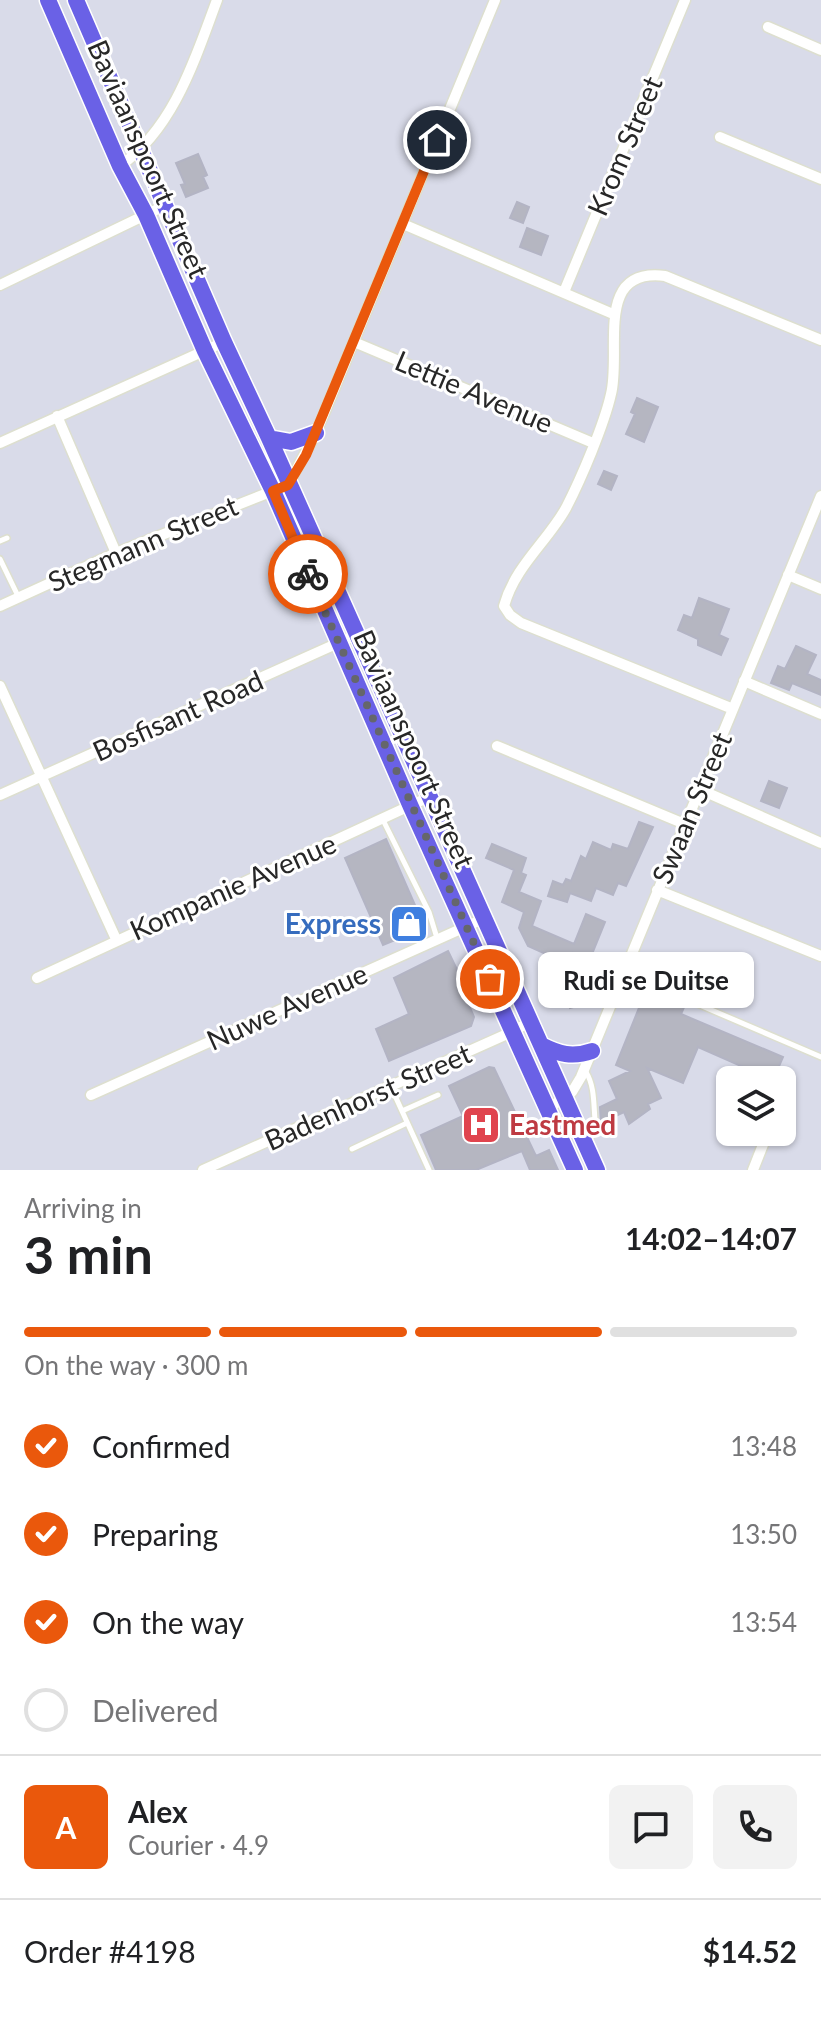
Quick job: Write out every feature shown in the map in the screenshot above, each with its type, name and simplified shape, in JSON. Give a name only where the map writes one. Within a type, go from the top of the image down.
[{"type":"main road","name":"Baviaanspoort Street","points":[[48,0],[205,351],[356,635],[531,1021],[541,1045],[575,1170]]},
{"type":"main road","name":"Baviaanspoort Street","points":[[76,0],[140,152],[269,438],[280,488],[338,643],[411,807],[514,1031],[556,1104],[585,1144],[597,1170]]},
{"type":"main road","points":[[269,438],[291,442],[316,433]]},
{"type":"main road","points":[[541,1045],[565,1055],[592,1051]]},
{"type":"street","points":[[120,166],[140,152],[157,131],[189,74],[217,0]]},
{"type":"street","points":[[280,488],[316,433],[495,0]]},
{"type":"street","name":"Krom Street","points":[[564,292],[685,0]]},
{"type":"street","points":[[768,27],[821,50]]},
{"type":"street","points":[[720,137],[821,179]]},
{"type":"street","points":[[0,285],[164,206]]},
{"type":"street","points":[[403,224],[613,314]]},
{"type":"street","points":[[733,709],[521,623],[504,606],[512,583],[566,508],[593,443],[613,383],[616,345],[613,314],[622,293],[636,278],[650,274],[665,276],[821,340]]},
{"type":"street","points":[[0,443],[224,342]]},
{"type":"street","name":"Lettie Avenue","points":[[354,342],[593,443]]},
{"type":"street","points":[[57,416],[116,553]]},
{"type":"street","name":"Stegmann Street","points":[[0,606],[116,553],[280,488]]},
{"type":"street","name":"Swaan Street","points":[[556,1104],[572,1092],[592,1051],[821,496]]},
{"type":"street","points":[[788,575],[821,589]]},
{"type":"street","name":"Bosfisant Road","points":[[0,795],[356,635]]},
{"type":"street","points":[[744,681],[821,714]]},
{"type":"street","points":[[0,686],[116,939]]},
{"type":"street","points":[[497,746],[687,825]]},
{"type":"street","points":[[701,790],[821,843]]},
{"type":"street","name":"Kompanie Avenue","points":[[37,978],[429,797]]},
{"type":"street","points":[[657,890],[821,956]]},
{"type":"street","name":"Nuwe Avenue","points":[[91,1095],[483,919]]},
{"type":"street","name":"Badenhorst Street","points":[[203,1170],[531,1021]]},
{"type":"street","points":[[753,1170],[762,1146]]},
{"type":"lane","points":[[0,541],[7,538]]},
{"type":"lane","points":[[0,559],[18,597]]},
{"type":"lane","points":[[383,819],[429,912],[438,940]]},
{"type":"lane","points":[[624,972],[821,1057]]},
{"type":"lane","points":[[584,1069],[593,1086],[596,1129],[585,1144]]},
{"type":"lane","points":[[390,1086],[429,1170]]},
{"type":"lane","points":[[402,1111],[438,1095]]},
{"type":"lane","points":[[352,1149],[407,1123]]},
{"type":"building","points":[[198,154],[207,175],[203,177],[208,188],[186,197],[181,185],[185,184],[176,163]]},
{"type":"building","points":[[517,202],[529,207],[523,223],[510,218]]},
{"type":"building","points":[[527,228],[548,236],[541,255],[520,247]]},
{"type":"building","points":[[637,398],[658,407],[644,442],[626,434],[635,414],[631,412]]},
{"type":"building","points":[[604,471],[617,476],[611,490],[598,484]]},
{"type":"building","points":[[699,598],[729,609],[719,635],[728,639],[721,655],[698,645],[698,639],[678,630],[684,615],[692,618]]},
{"type":"building","points":[[796,646],[816,655],[807,674],[821,680],[821,695],[792,683],[789,690],[771,683],[778,666],[785,669]]},
{"type":"building","points":[[769,781],[787,788],[779,808],[761,801]]},
{"type":"building","points":[[639,822],[653,827],[626,886],[618,883],[613,895],[596,888],[591,901],[570,893],[567,902],[548,896],[553,881],[563,885],[566,879],[571,881],[581,856],[586,859],[593,842],[611,850],[613,844],[628,849]]},
{"type":"building","points":[[386,839],[425,928],[383,945],[345,858]]},
{"type":"building","points":[[492,844],[526,858],[521,873],[526,875],[519,892],[541,901],[532,926],[574,944],[586,914],[605,922],[590,959],[574,953],[588,982],[577,1006],[570,1008],[546,954],[528,946],[519,928],[524,912],[502,902],[514,870],[486,858]]},
{"type":"building","points":[[448,951],[467,990],[463,991],[474,1017],[471,1026],[389,1061],[376,1029],[409,1014],[394,978]]},
{"type":"building","points":[[647,988],[685,1005],[681,1014],[783,1057],[779,1066],[741,1066],[698,1047],[683,1083],[647,1068],[661,1098],[648,1104],[650,1109],[629,1124],[624,1112],[601,1123],[600,1107],[617,1099],[609,1081],[630,1071],[616,1065]]},
{"type":"building","name":"Eastmed","points":[[489,1067],[494,1068],[536,1156],[549,1150],[558,1170],[530,1170],[522,1151],[476,1170],[436,1170],[421,1135],[463,1116],[449,1086]]},
{"type":"way so far","points":[[308,574],[490,979]]},
{"type":"place","name":"Express","points":[[409,924]]},
{"type":"place","name":"Rudi se Duitse","points":[[490,979]]},
{"type":"place","name":"Eastmed","points":[[481,1125]]},
{"type":"route","points":[[308,574],[273,491],[288,485],[306,455],[437,140]]}]
